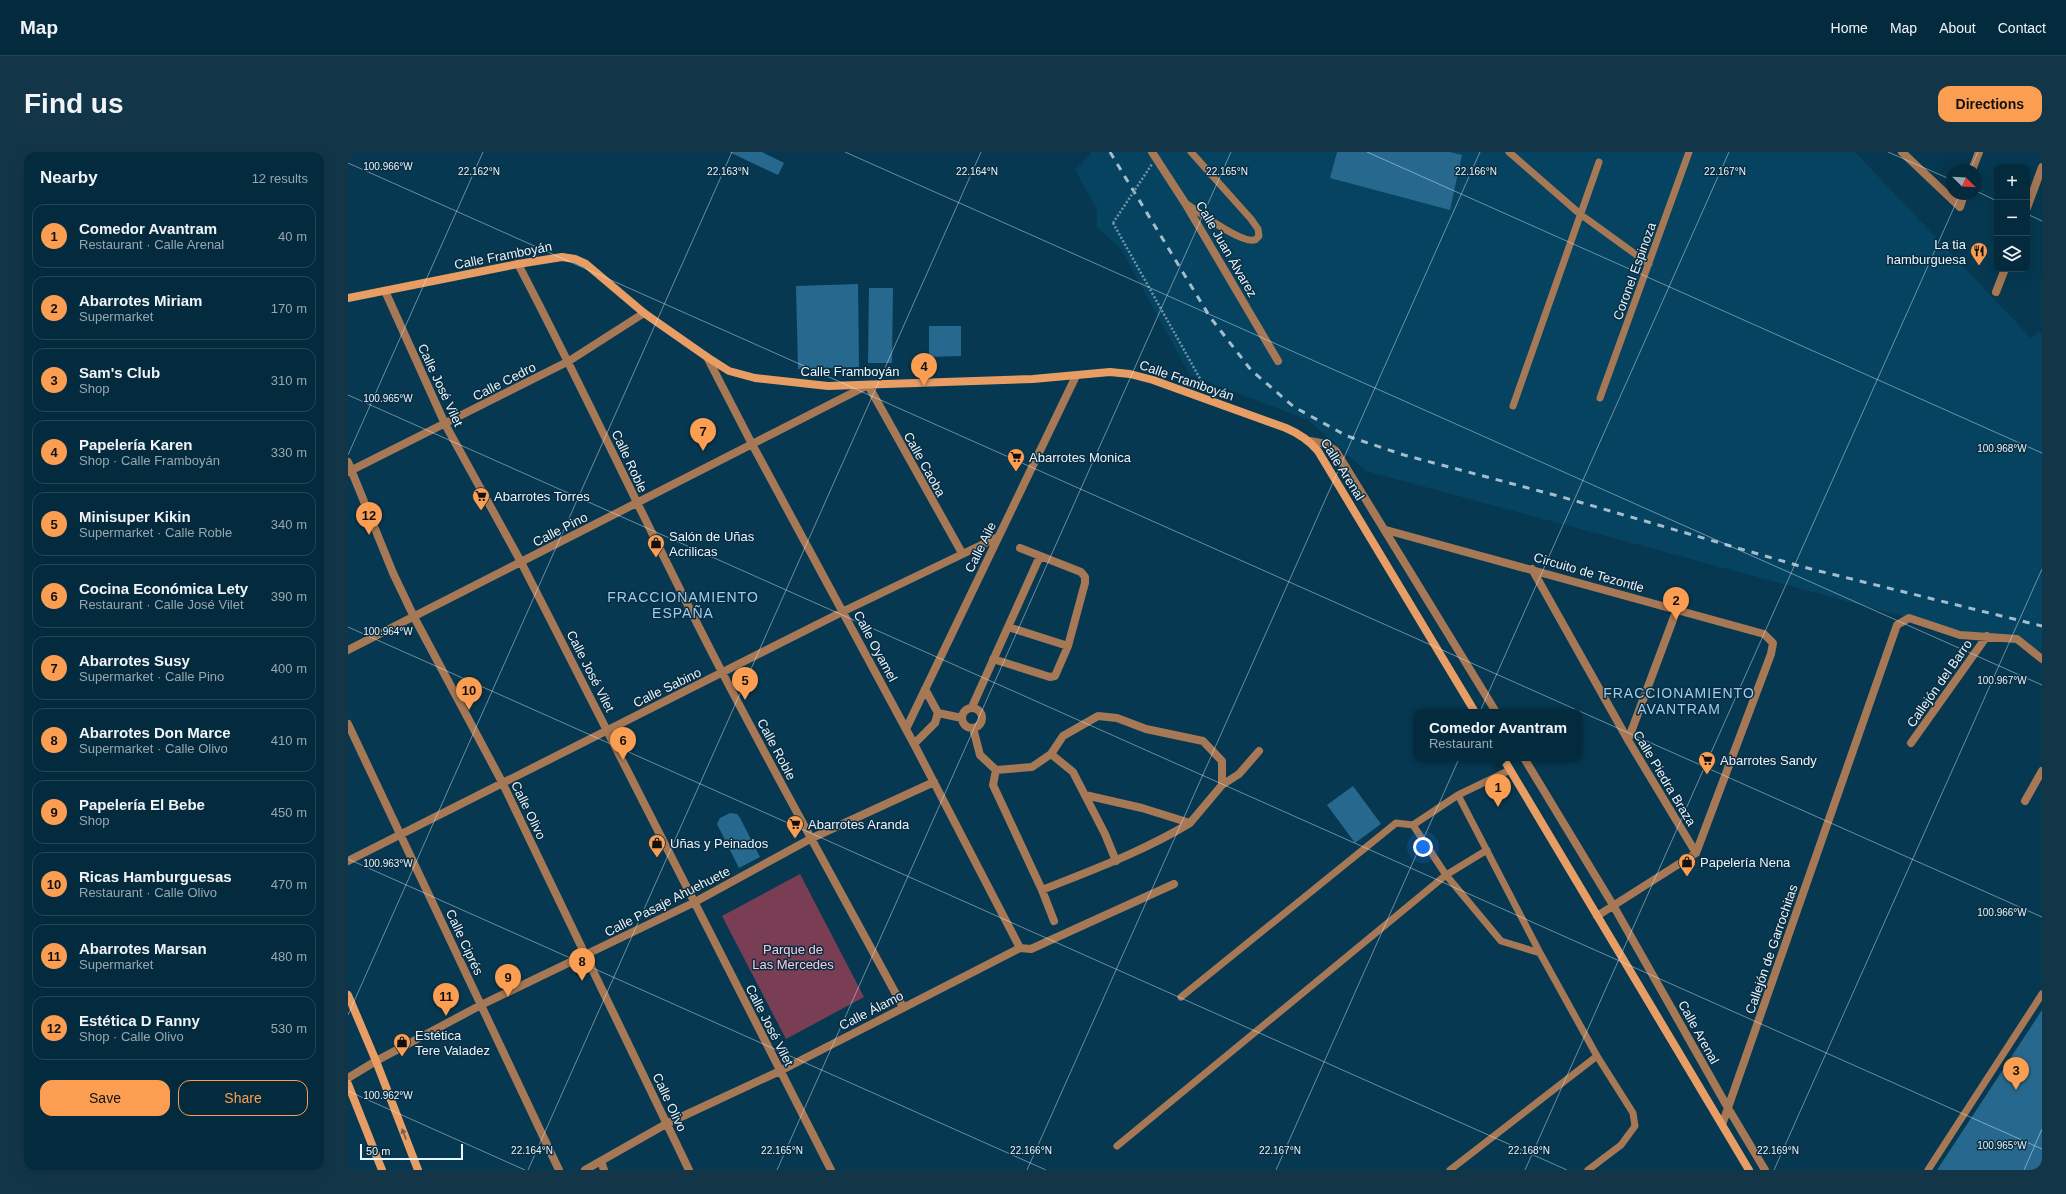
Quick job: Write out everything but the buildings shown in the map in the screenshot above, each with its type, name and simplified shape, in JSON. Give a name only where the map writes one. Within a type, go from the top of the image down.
[{"type":"street","name":"Calle Juan Álvarez","points":[[1152,152],[1185,202],[1278,361]]},
{"type":"street","points":[[1902,152],[1909,155],[1946,193]]},
{"type":"street","points":[[1974,164],[1979,152]]},
{"type":"street","points":[[2030,200],[2042,167]]},
{"type":"street","points":[[1953,200],[1960,207],[1962,200]]},
{"type":"street","name":"Calle Framboyán","points":[[348,298],[518,264],[562,257],[575,259],[586,264],[644,313],[707,357],[729,370],[755,378],[828,386],[1076,376],[1110,372],[1130,374],[1153,380],[1286,428],[1300,434],[1310,441]]},
{"type":"street","name":"Calle Roble","points":[[518,264],[569,361],[636,503],[723,673],[903,1006]]},
{"type":"street","points":[[1996,292],[2004,272]]},
{"type":"street","name":"Calle José Vilet","points":[[385,291],[445,424],[521,562],[831,1170]]},
{"type":"street","name":"Calle Cedro","points":[[350,471],[569,361],[644,313]]},
{"type":"street","name":"Calle Oyamel","points":[[707,357],[752,444],[844,611],[1020,948]]},
{"type":"street","name":"Calle Aile","points":[[906,729],[1076,376]]},
{"type":"street","name":"Calle Pino","points":[[348,650],[868,385]]},
{"type":"street","name":"Calle Caoba","points":[[868,385],[962,554]]},
{"type":"street","name":"Calle Arenal","points":[[1310,441],[1326,444],[1336,451],[1386,530],[1494,709]]},
{"type":"street","name":"Calle Arenal","points":[[1310,441],[1332,473],[1473,709]]},
{"type":"street","name":"Calle Olivo","points":[[348,462],[350,471],[393,573],[414,617],[502,782],[688,1170]]},
{"type":"street","name":"Circuito de Tezontle","points":[[1386,530],[1764,634],[1773,643],[1768,661],[1696,853]]},
{"type":"street","name":"Calle Sabino","points":[[348,861],[607,729],[723,673],[844,611],[998,537]]},
{"type":"street","points":[[993,660],[1050,677],[1055,676],[1058,673],[1068,646],[1085,577],[1081,572],[1020,548]]},
{"type":"street","points":[[962,718],[967,709],[972,707],[1040,556]]},
{"type":"street","name":"Calle Piedra Braza","points":[[1532,569],[1628,740],[1696,853]]},
{"type":"street","points":[[1628,740],[1676,609]]},
{"type":"street","name":"Callejón de Garrochitas","points":[[1722,1122],[1897,625],[1909,618],[1960,634],[1987,636]]},
{"type":"street","points":[[1008,627],[1068,646]]},
{"type":"street","points":[[1987,636],[2017,639],[2042,659]]},
{"type":"street","name":"Callejón del Barro","points":[[1911,743],[1987,636]]},
{"type":"street","points":[[925,689],[938,713],[962,718]]},
{"type":"street","points":[[972,707],[981,712],[982,717],[981,722],[973,728]]},
{"type":"street","points":[[914,744],[934,723],[938,713]]},
{"type":"street","points":[[962,718],[964,723],[973,728],[980,755],[996,770],[1032,768],[1051,754],[1063,736],[1098,716],[1117,718],[1146,729],[1203,741],[1222,761],[1222,786]]},
{"type":"street","name":"Calle Ciprés","points":[[348,724],[402,834],[559,1170]]},
{"type":"street","points":[[1042,890],[1116,860],[1169,836],[1190,823],[1222,786],[1239,774],[1259,750]]},
{"type":"street","points":[[1051,754],[1073,772],[1105,834],[1116,860]]},
{"type":"street","name":"Calle Arenal","points":[[1505,761],[1722,1122],[1749,1170]]},
{"type":"street","name":"Calle Arenal","points":[[1526,761],[1614,905],[1728,1108],[1765,1170]]},
{"type":"street","points":[[996,770],[993,785],[1042,890],[1054,921]]},
{"type":"street","points":[[2025,801],[2042,771]]},
{"type":"street","name":"Calle Pasaje Ahuehuete","points":[[348,1078],[376,1061],[481,1005],[694,903],[812,838],[934,782]]},
{"type":"street","points":[[1085,795],[1142,808],[1190,823]]},
{"type":"street","points":[[1597,916],[1696,853]]},
{"type":"street","name":"Calle Álamo","points":[[585,1170],[666,1124],[780,1071],[903,1006],[1020,948],[1031,949],[1174,884]]},
{"type":"street","points":[[348,995],[376,1061],[418,1170]]},
{"type":"street","points":[[348,1084],[382,1170]]},
{"type":"street","points":[[601,1161],[604,1170]]},
{"type":"lane","points":[[1185,202],[1227,231],[1251,241],[1255,240],[1259,236],[1258,229],[1251,220],[1192,152]]},
{"type":"lane","points":[[1509,152],[1580,214],[1649,264]]},
{"type":"lane","name":"Coronel Espinoza","points":[[1600,398],[1689,152]]},
{"type":"lane","points":[[1513,406],[1599,162]]},
{"type":"lane","points":[[1181,997],[1396,823],[1413,825],[1458,796],[1510,770]]},
{"type":"lane","points":[[1458,796],[1540,953],[1597,1056],[1633,1113],[1635,1126],[1621,1145],[1588,1170]]},
{"type":"lane","points":[[1413,825],[1446,875],[1501,942],[1540,953]]},
{"type":"lane","points":[[1117,1146],[1446,875],[1487,850]]},
{"type":"lane","points":[[1928,1170],[2042,994]]},
{"type":"lane","points":[[1450,1170],[1597,1056]]},
{"type":"path","points":[[1152,164],[1113,223],[1203,384],[1199,396]]},
{"type":"shaded area","points":[[1090,152],[1855,152],[2031,338],[2039,331],[2042,335],[2042,651],[1901,616],[1366,471],[1308,420],[1190,375],[1121,249],[1097,227],[1097,210],[1075,170],[1091,154]]},
{"type":"green space","name":"Parque de Las Mercedes","points":[[800,874],[864,997],[786,1039],[722,916]]},
{"type":"railway","points":[[1110,152],[1210,317],[1251,370],[1294,407],[1347,436],[1404,455],[1562,497],[1803,567],[2042,626]]},
{"type":"place","name":"La tia hamburguesa","points":[[1979,266]]},
{"type":"place","name":"Papelería Karen","points":[[924,386]]},
{"type":"place","name":"Abarrotes Susy","points":[[703,451]]},
{"type":"place","name":"Abarrotes Monica","points":[[1016,472]]},
{"type":"place","name":"Abarrotes Torres","points":[[481,511]]},
{"type":"place","name":"Estética D Fanny","points":[[369,535]]},
{"type":"place","name":"Salón de Uñas Acrilicas","points":[[656,558]]},
{"type":"place","name":"Abarrotes Miriam","points":[[1676,620]]},
{"type":"place","name":"Minisuper Kikin","points":[[745,700]]},
{"type":"place","name":"Ricas Hamburguesas","points":[[469,710]]},
{"type":"place","name":"Cocina Económica Lety","points":[[623,760]]},
{"type":"place","name":"Abarrotes Sandy","points":[[1707,775]]},
{"type":"place","name":"Comedor Avantram","points":[[1498,807]]},
{"type":"place","name":"Abarrotes Aranda","points":[[795,839]]},
{"type":"place","name":"Uñas y Peinados","points":[[657,858]]},
{"type":"place","name":"Papelería Nena","points":[[1687,877]]},
{"type":"place","name":"Abarrotes Don Marce","points":[[582,981]]},
{"type":"place","name":"Papelería El Bebe","points":[[508,997]]},
{"type":"place","name":"Abarrotes Marsan","points":[[446,1016]]},
{"type":"place","name":"Estética Tere Valadez","points":[[402,1057]]},
{"type":"place","name":"Sam's Club","points":[[2016,1090]]},
{"type":"district","name":"FRACCIONAMIENTO ESPAÑA","points":[[683,606]]},
{"type":"district","name":"FRACCIONAMIENTO AVANTRAM","points":[[1679,702]]}]
